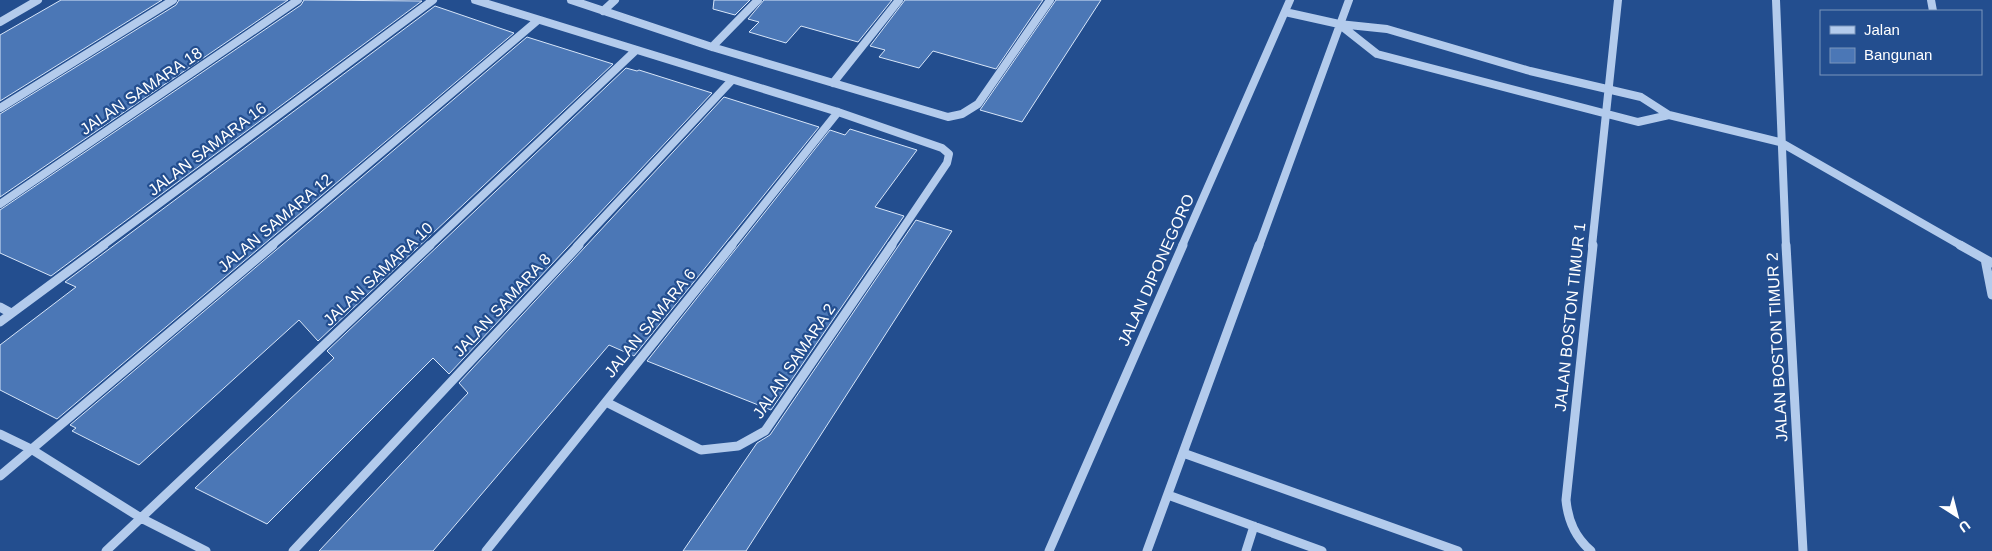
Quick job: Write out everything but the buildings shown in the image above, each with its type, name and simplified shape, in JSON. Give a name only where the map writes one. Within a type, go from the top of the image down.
[{"type":"street","points":[[0,22],[38,0]]},
{"type":"street","points":[[0,108],[173,0]]},
{"type":"street","name":"JALAN SAMARA 18","points":[[0,204],[298,0]]},
{"type":"street","name":"JALAN SAMARA 16","points":[[0,322],[433,0]]},
{"type":"street","points":[[475,0],[635,51],[838,112]]},
{"type":"street","points":[[571,0],[712,47],[948,117],[971,110],[978,104],[1050,0]]},
{"type":"street","points":[[603,11],[615,0]]},
{"type":"street","points":[[712,47],[758,0]]},
{"type":"street","points":[[833,83],[899,0]]},
{"type":"street","name":"JALAN DIPONEGORO","points":[[1049,551],[1290,0]]},
{"type":"street","points":[[1147,551],[1348,0]]},
{"type":"street","name":"JALAN BOSTON TIMUR 1","points":[[1591,551],[1580,543],[1568,523],[1566,500],[1606,115],[1607,89],[1618,0]]},
{"type":"street","name":"JALAN BOSTON TIMUR 2","points":[[1776,0],[1780,142],[1803,551]]},
{"type":"street","points":[[1286,12],[1339,24],[1388,29],[1530,71],[1641,97],[1669,115],[1780,142],[1989,261],[1992,295]]},
{"type":"street","name":"JALAN SAMARA 12","points":[[0,476],[538,20]]},
{"type":"street","points":[[1339,24],[1377,54],[1638,122],[1669,115]]},
{"type":"street","name":"JALAN SAMARA 10","points":[[141,518],[635,51]]},
{"type":"street","name":"JALAN SAMARA 8","points":[[293,551],[732,80]]},
{"type":"street","name":"JALAN SAMARA 2","points":[[606,402],[701,450],[738,446],[765,431],[947,163],[949,154],[942,148],[838,112]]},
{"type":"street","name":"JALAN SAMARA 6","points":[[486,551],[838,112]]},
{"type":"street","points":[[0,307],[11,313]]},
{"type":"street","points":[[0,434],[31,450],[141,518],[206,551]]},
{"type":"street","points":[[1183,453],[1458,551]]},
{"type":"street","points":[[1168,495],[1322,551]]},
{"type":"street","points":[[106,551],[141,518]]},
{"type":"street","points":[[1246,551],[1254,526]]}]
